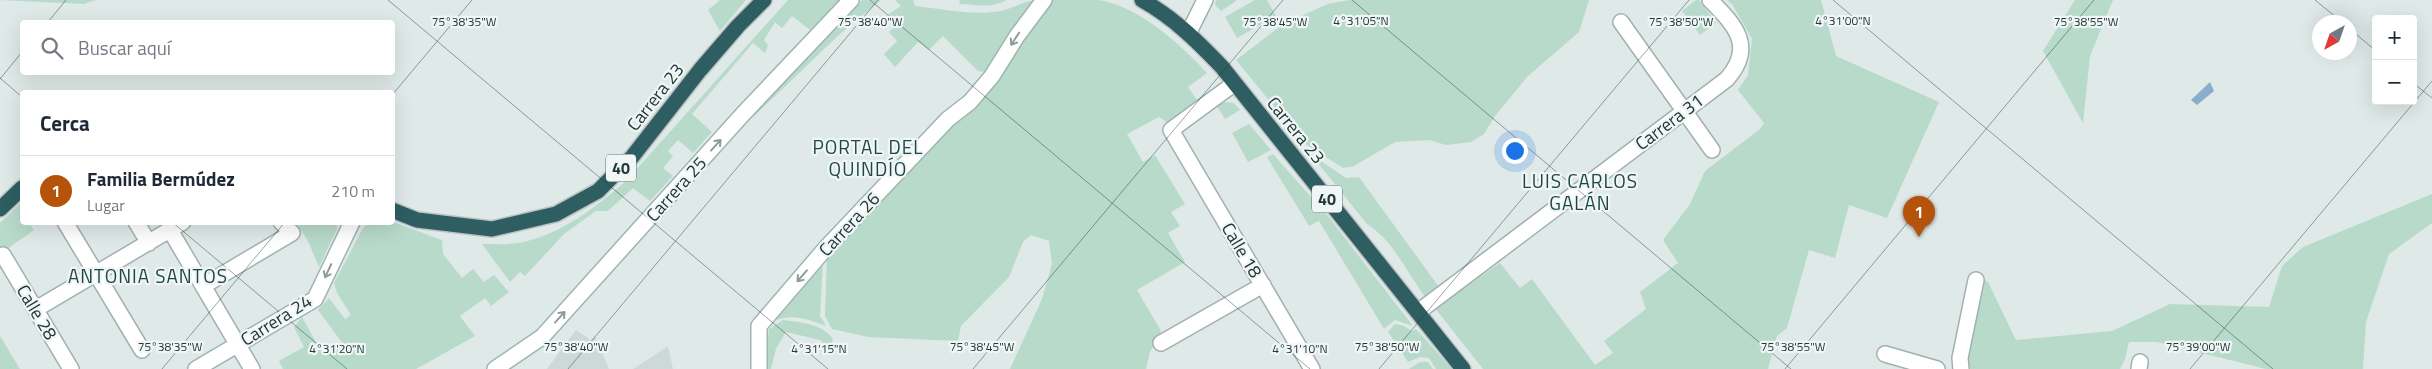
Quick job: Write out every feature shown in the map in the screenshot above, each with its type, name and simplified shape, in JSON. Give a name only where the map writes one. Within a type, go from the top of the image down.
[{"type":"highway","name":"Carrera 23","points":[[395,211],[417,220],[492,229],[556,214],[598,190],[632,157],[689,83],[738,26],[764,0]]},
{"type":"highway","name":"Carrera 23","points":[[1142,0],[1164,12],[1189,32],[1235,83],[1463,369]]},
{"type":"highway","points":[[0,209],[20,190]]},
{"type":"street","name":"Carrera 25","points":[[495,369],[542,337],[743,114],[851,0]]},
{"type":"street","name":"Carrera 26","points":[[759,369],[759,326],[837,236],[948,119],[970,102],[992,76],[1017,36],[1044,0]]},
{"type":"street","points":[[1189,32],[1205,0]]},
{"type":"street","name":"Carrera 31","points":[[1418,312],[1727,79],[1738,66],[1742,51],[1738,35],[1710,0]]},
{"type":"street","points":[[1621,22],[1712,150]]},
{"type":"street","name":"Calle 18","points":[[1235,83],[1171,130],[1312,369]]},
{"type":"street","points":[[67,225],[142,350]]},
{"type":"street","points":[[138,225],[148,243]]},
{"type":"street","points":[[36,309],[178,225]]},
{"type":"street","name":"Carrera 24","points":[[196,369],[315,299],[350,225]]},
{"type":"street","points":[[203,286],[287,228]]},
{"type":"street","points":[[170,230],[252,369]]},
{"type":"street","name":"Calle 28","points":[[3,255],[71,369]]},
{"type":"street","points":[[1961,369],[1960,358],[1976,280]]},
{"type":"street","points":[[1161,343],[1263,286]]},
{"type":"street","points":[[1884,354],[1937,369]]},
{"type":"shaded area","points":[[576,330],[591,340],[595,336],[609,369],[547,369]]},
{"type":"shaded area","points":[[668,346],[673,369],[633,369],[644,362]]},
{"type":"green space","points":[[0,0],[96,0],[84,4]]},
{"type":"green space","points":[[720,0],[746,0],[720,31],[708,10]]},
{"type":"green space","points":[[788,0],[841,0],[810,30],[792,16],[782,28],[775,22],[764,40],[768,45],[765,53],[753,43],[692,114],[712,132],[693,153],[678,140],[668,151],[673,156],[663,168],[673,176],[650,201],[633,188],[608,211],[596,211],[564,234],[525,276],[520,272],[510,282],[482,244],[514,244],[538,238],[566,226],[603,200],[626,181]]},
{"type":"green space","points":[[862,0],[881,0],[840,34],[753,117],[755,111]]},
{"type":"green space","points":[[895,0],[913,0],[915,6],[980,13],[1006,10],[1029,1],[1039,0],[989,73],[978,71],[943,36],[929,50],[918,42],[895,67],[884,54],[897,41],[889,32],[896,25],[887,15],[901,6]]},
{"type":"green space","points":[[960,0],[1006,0],[1001,3],[984,5],[959,4]]},
{"type":"green space","points":[[1052,0],[1099,0],[1129,10],[1172,39],[1207,73],[1188,87],[1197,100],[1170,124],[1159,117],[1127,134],[1143,162],[1155,155],[1185,204],[1171,212],[1180,226],[1168,233],[1185,262],[1137,290],[1161,331],[1150,352],[1146,369],[1010,369],[1042,299],[1052,264],[1049,241],[1031,235],[1023,242],[1009,277],[961,326],[958,341],[868,337],[832,329],[825,316],[827,255]]},
{"type":"green space","points":[[1216,0],[1236,1],[1221,11],[1215,5]]},
{"type":"green space","points":[[1255,0],[1267,0],[1276,16],[1237,38],[1225,17]]},
{"type":"green space","points":[[1349,0],[1589,0],[1579,32],[1528,76],[1495,116],[1484,134],[1471,142],[1446,145],[1429,140],[1395,142],[1354,166],[1343,168],[1304,143],[1236,60],[1283,24],[1328,4]]},
{"type":"green space","points":[[1696,0],[1699,0],[1716,23],[1700,35],[1682,11]]},
{"type":"green space","points":[[1727,0],[1821,0],[1836,56],[1939,102],[1887,218],[1849,205],[1835,258],[1809,250],[1787,328],[1777,336],[1768,369],[1483,369],[1435,308],[1500,263],[1520,288],[1532,279],[1595,365],[1613,353],[1604,341],[1646,309],[1640,292],[1678,263],[1663,240],[1690,204],[1705,171],[1760,129],[1764,123],[1738,90],[1748,75],[1752,39],[1732,4]]},
{"type":"green space","points":[[2075,0],[2113,0],[2090,56],[2083,123],[2043,51]]},
{"type":"green space","points":[[1225,102],[1234,103],[1240,110],[1225,119],[1217,106]]},
{"type":"green space","points":[[1249,124],[1271,150],[1248,162],[1232,133]]},
{"type":"green space","points":[[1273,154],[1328,216],[1413,326],[1395,320],[1384,329],[1319,221],[1309,226],[1267,157]]},
{"type":"green space","points":[[1312,156],[1346,178],[1359,177],[1439,287],[1426,298],[1393,248],[1377,231],[1367,224]]},
{"type":"green space","points":[[2432,194],[2432,223],[2389,254],[2366,322],[2363,369],[2266,369],[2157,342],[2129,342],[2125,359],[2120,369],[1968,369],[1964,358],[1983,279],[1988,282],[2016,340],[2112,331],[2170,304],[2269,307],[2282,266],[2303,247]]},
{"type":"green space","points":[[20,204],[20,225],[30,225],[34,230],[0,254],[0,223]]},
{"type":"green space","points":[[395,223],[442,240],[443,254],[462,278],[473,269],[484,282],[494,275],[509,292],[491,306],[485,298],[460,316],[475,336],[416,369],[283,369],[279,361],[304,347],[294,327],[302,317],[323,355],[343,344],[318,310],[329,298],[345,319],[351,315],[337,293],[334,283],[366,225],[395,225]]},
{"type":"green space","points":[[297,225],[337,225],[337,229],[319,267],[307,239]]},
{"type":"green space","points":[[823,260],[820,316],[826,326],[792,317],[770,322]]},
{"type":"green space","points":[[783,320],[811,325],[829,334],[833,339],[829,355],[824,354],[824,343],[820,340],[786,332],[776,349],[771,369],[765,369],[769,329]]},
{"type":"green space","points":[[1395,324],[1404,326],[1412,331],[1416,329],[1452,369],[1436,369],[1429,358],[1420,357],[1408,362],[1388,332]]},
{"type":"green space","points":[[0,336],[20,369],[0,369]]},
{"type":"green space","points":[[1420,362],[1428,362],[1433,369],[1409,369]]},
{"type":"water","points":[[2210,82],[2214,91],[2197,105],[2191,100]]},
{"type":"place","name":"Familia Bermúdez","points":[[1919,237]]},
{"type":"district","name":"PORTAL DEL QUINDÍO","points":[[868,157]]},
{"type":"district","name":"LUIS CARLOS GALÁN","points":[[1580,191]]},
{"type":"district","name":"ANTONIA SANTOS","points":[[148,275]]}]
